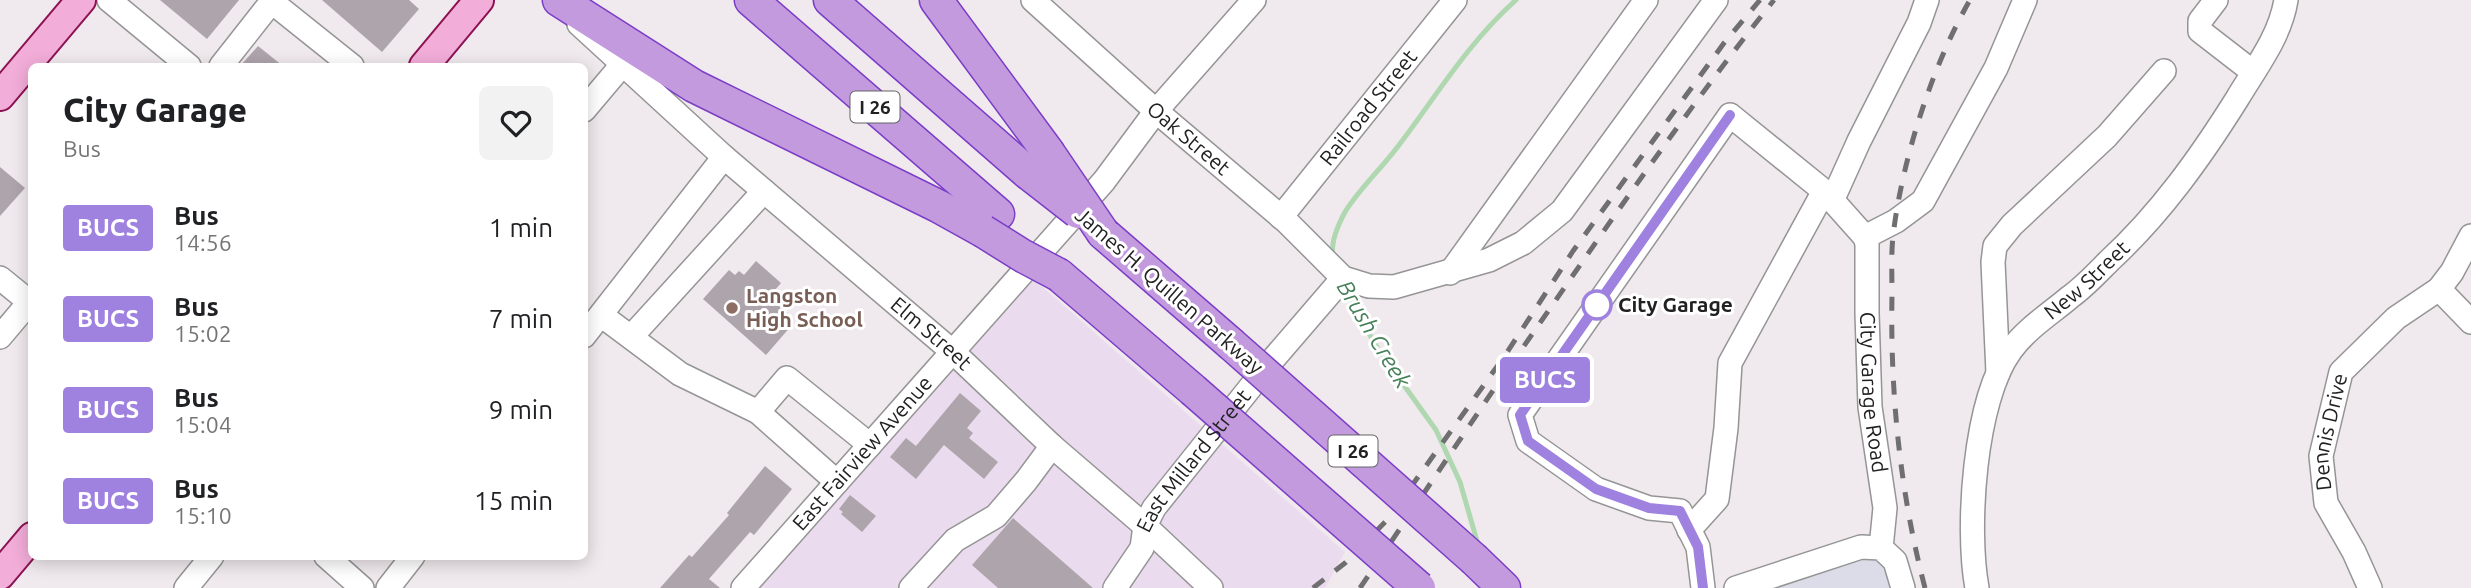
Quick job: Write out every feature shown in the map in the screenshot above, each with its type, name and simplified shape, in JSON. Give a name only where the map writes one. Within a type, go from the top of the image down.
[{"type":"highway","points":[[556,0],[694,86],[937,206],[990,223]]},
{"type":"highway","name":"I 26","points":[[751,0],[990,223],[1032,243],[1069,283],[1419,588]]},
{"type":"highway","name":"I 26","points":[[830,0],[1038,162]]},
{"type":"highway","points":[[936,0],[1038,162]]},
{"type":"highway","name":"James H. Quillen Parkway","points":[[1038,162],[1112,240],[1436,524],[1504,588]]},
{"type":"main road","points":[[0,96],[81,0]]},
{"type":"main road","points":[[426,63],[479,0]]},
{"type":"main road","points":[[0,575],[28,542]]},
{"type":"street","points":[[109,0],[185,63]]},
{"type":"street","name":"Elm Street","points":[[556,0],[622,65],[724,157],[953,352],[1052,446],[1145,526],[1211,588]]},
{"type":"street","name":"Oak Street","points":[[1033,0],[1156,111],[1281,217],[1343,278]]},
{"type":"street","name":"East Fairview Avenue","points":[[743,588],[1104,181],[1156,111],[1254,0]]},
{"type":"street","name":"Railroad Street","points":[[1281,217],[1455,0]]},
{"type":"street","points":[[1450,273],[1646,0]]},
{"type":"street","points":[[1343,278],[1369,286],[1394,287],[1489,260],[1523,243],[1562,211],[1716,0]]},
{"type":"street","points":[[1689,530],[1717,499],[1726,428],[1730,363],[1859,141],[1919,23],[1927,0]]},
{"type":"street","points":[[1703,588],[1698,547],[1680,511],[1649,508],[1596,489],[1528,441],[1520,415],[1730,115],[1828,196],[1865,237],[1896,221],[1923,201],[1996,68],[2025,0]]},
{"type":"street","points":[[2216,0],[2200,22],[2202,36],[2253,72]]},
{"type":"street","name":"New Street","points":[[1978,588],[1973,568],[1974,498],[1979,442],[1998,373],[2010,351],[2024,334],[2073,295],[2146,226],[2211,140],[2276,34],[2286,0]]},
{"type":"street","points":[[222,63],[272,1],[348,63]]},
{"type":"street","points":[[588,105],[622,65]]},
{"type":"street","points":[[1998,373],[1993,262],[1995,246],[2012,225],[2107,136],[2164,71]]},
{"type":"street","points":[[588,331],[724,157]]},
{"type":"street","points":[[631,337],[764,191]]},
{"type":"street","name":"Dennis Drive","points":[[2370,588],[2354,551],[2326,503],[2321,456],[2341,372],[2396,318],[2439,289],[2452,272],[2471,236]]},
{"type":"street","name":"City Garage Road","points":[[1865,237],[1870,407],[1885,508],[1888,555],[1903,588]]},
{"type":"street","points":[[0,278],[28,300]]},
{"type":"street","name":"East Millard Street","points":[[1115,588],[1142,548],[1145,526],[1153,508],[1216,428],[1343,278]]},
{"type":"street","points":[[2439,289],[2471,322]]},
{"type":"street","points":[[0,337],[28,305]]},
{"type":"street","points":[[601,315],[680,374],[708,390],[758,412],[837,482]]},
{"type":"street","points":[[758,412],[787,377],[870,445]]},
{"type":"street","points":[[911,588],[955,540],[996,516],[1052,446]]},
{"type":"street","points":[[1736,588],[1861,547],[1888,555]]},
{"type":"street","points":[[186,588],[209,560]]},
{"type":"street","points":[[330,560],[362,588]]},
{"type":"street","points":[[388,588],[410,560]]},
{"type":"shaded area","points":[[1031,277],[1345,552],[1325,588],[758,588],[975,344]]},
{"type":"shaded area","points":[[1874,559],[1891,574],[1895,588],[1774,588],[1851,561]]},
{"type":"building","points":[[160,0],[239,0],[207,39]]},
{"type":"building","points":[[322,0],[409,0],[419,9],[382,52]]},
{"type":"building","points":[[258,46],[279,63],[243,63]]},
{"type":"building","points":[[0,167],[25,188],[0,216]]},
{"type":"building","points":[[756,261],[781,283],[769,297],[790,315],[786,320],[792,325],[766,355],[703,299],[729,270],[735,275],[739,271],[744,275]]},
{"type":"building","points":[[960,393],[981,411],[967,428],[973,433],[969,438],[998,462],[984,479],[944,445],[916,479],[890,457],[906,438],[916,446]]},
{"type":"building","points":[[765,466],[792,489],[754,535],[750,532],[709,579],[720,588],[660,588],[729,515],[727,513]]},
{"type":"building","points":[[850,495],[876,516],[862,532],[841,514],[843,512],[839,509]]},
{"type":"building","points":[[1013,518],[1093,588],[998,588],[972,565]]},
{"type":"waterway","name":"Brush Creek","points":[[1333,257],[1335,234],[1351,203],[1399,145],[1468,52],[1516,0]]},
{"type":"waterway","name":"Brush Creek","points":[[1342,286],[1378,349],[1436,430],[1460,482],[1479,548]]},
{"type":"railway","points":[[1313,588],[1345,563],[1388,519],[1506,354],[1573,251],[1724,43],[1760,0]]},
{"type":"railway","points":[[1508,369],[1671,136],[1774,0]]},
{"type":"railway","points":[[1925,588],[1909,516],[1898,442],[1893,368],[1892,243],[1911,145],[1943,54],[1970,0]]},
{"type":"railway","points":[[1360,588],[1494,389]]},
{"type":"bus line","name":"BUCS","points":[[1703,588],[1698,547],[1680,511],[1649,508],[1596,489],[1528,441],[1520,415],[1730,115]]},
{"type":"place","name":"City Garage","points":[[1597,305]]},
{"type":"place","name":"Langston High School","points":[[732,308]]}]
